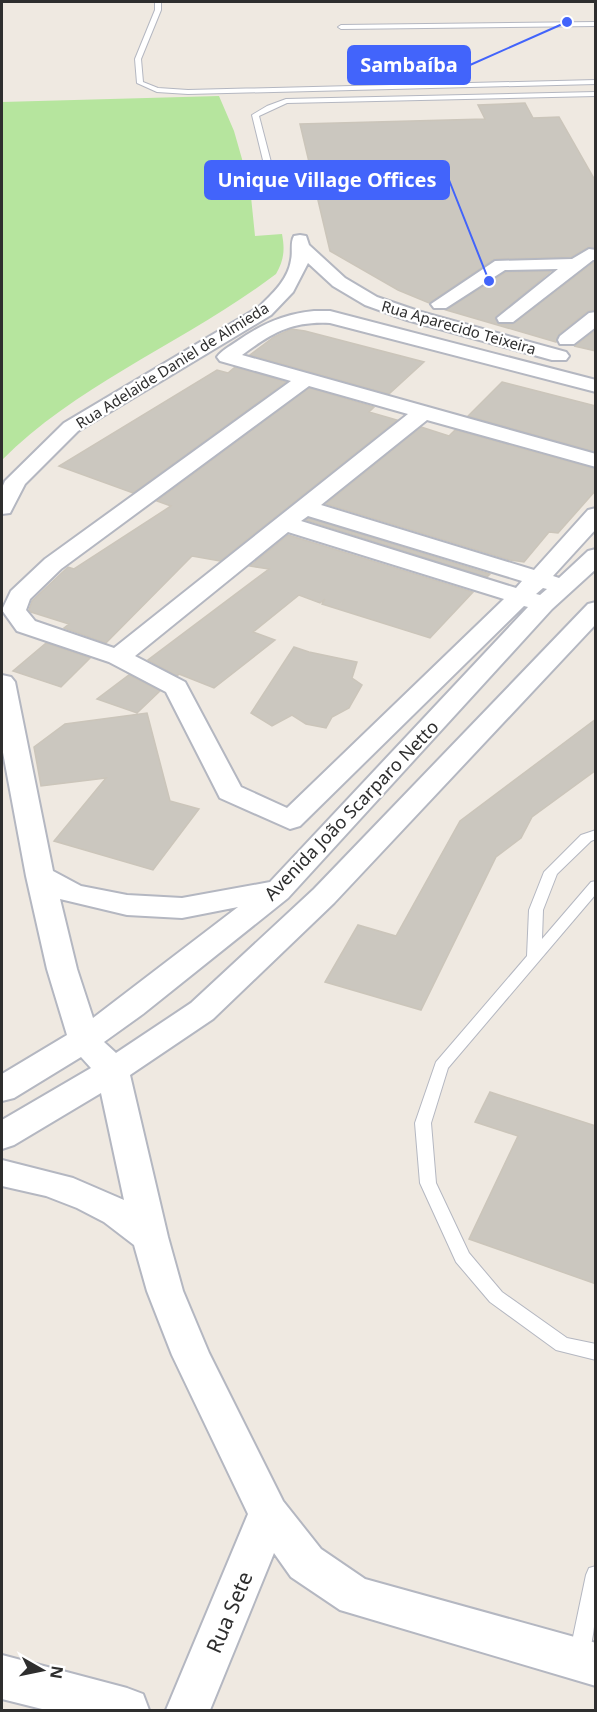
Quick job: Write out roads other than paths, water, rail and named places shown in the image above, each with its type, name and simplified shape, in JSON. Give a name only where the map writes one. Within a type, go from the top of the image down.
[{"type":"street","name":"Rua Aparecido Teixeira","points":[[301,244],[339,282],[371,301],[414,316],[573,360]]},
{"type":"street","name":"Rua Adelaide Daniel de Almieda","points":[[2,508],[16,482],[71,427],[265,310],[291,283],[299,269],[301,244]]},
{"type":"street","points":[[506,318],[589,254],[596,255]]},
{"type":"street","points":[[440,304],[501,266],[575,264]]},
{"type":"street","points":[[265,310],[325,301],[371,301]]},
{"type":"street","points":[[596,386],[330,316],[301,316],[276,324],[227,357],[596,461]]},
{"type":"street","points":[[567,340],[596,317]]},
{"type":"street","points":[[308,378],[52,564],[19,596],[14,610],[26,626],[118,657],[176,687],[230,792],[290,820],[518,595]]},
{"type":"street","points":[[118,657],[425,411]]},
{"type":"street","points":[[303,507],[548,590]]},
{"type":"street","points":[[284,523],[518,595],[548,590],[596,515]]},
{"type":"street","name":"Avenida João Scarparo Netto","points":[[2,1089],[84,1040],[132,1006],[278,891],[548,590],[596,555]]},
{"type":"street","points":[[2,1136],[113,1071],[202,1011],[324,896],[596,609]]},
{"type":"street","points":[[2,682],[40,876],[62,969],[84,1040],[113,1071],[150,1238],[165,1291],[191,1355],[269,1514],[306,1563],[355,1596],[587,1663]]},
{"type":"street","points":[[40,876],[73,894],[127,905],[182,908],[278,891]]},
{"type":"street","points":[[2,1173],[54,1185],[73,1192],[115,1211],[150,1238]]},
{"type":"street","name":"Rua Sete","points":[[188,1710],[269,1514]]},
{"type":"street","points":[[2,1677],[127,1710]]},
{"type":"lane","points":[[158,2],[158,10],[138,58],[140,83],[157,90],[212,91],[596,82]]},
{"type":"lane","points":[[341,27],[596,24]]},
{"type":"lane","points":[[275,193],[255,115],[286,101],[596,94]]},
{"type":"lane","points":[[534,957],[536,910],[551,872],[586,838],[596,834]]},
{"type":"lane","points":[[596,885],[441,1066],[423,1123],[428,1183],[462,1257],[496,1297],[562,1345],[596,1352]]},
{"type":"lane","points":[[587,1663],[596,1575]]},
{"type":"place","name":"Sambaíba","points":[[567,22]]},
{"type":"place","name":"Unique Village Offices","points":[[489,281]]}]
